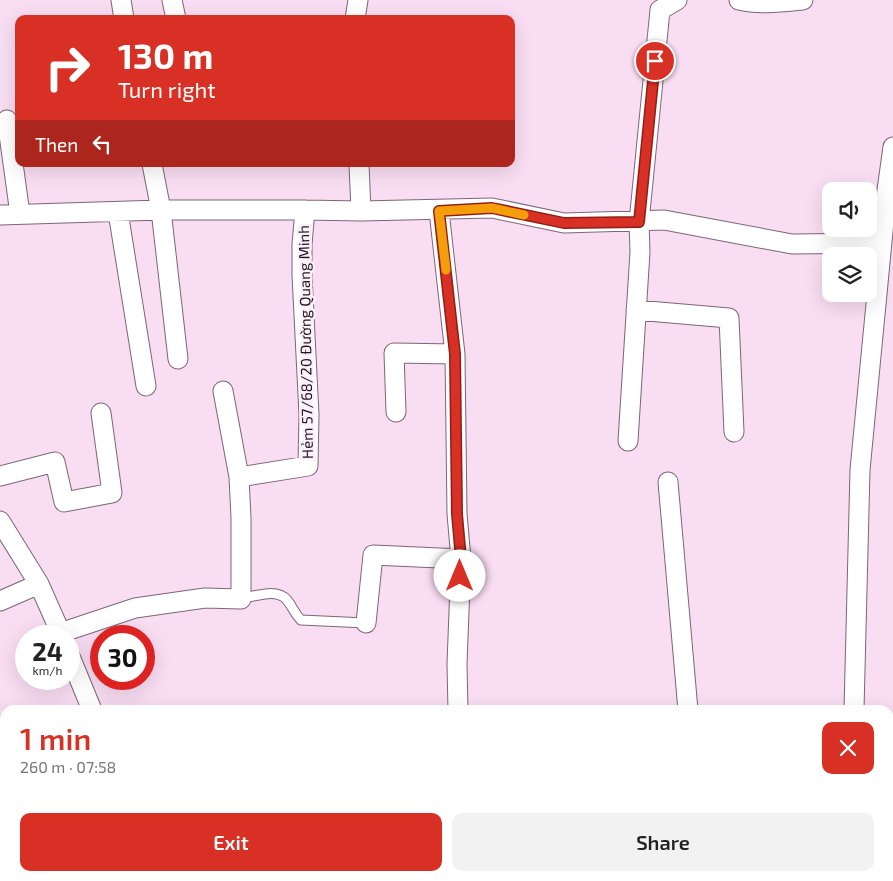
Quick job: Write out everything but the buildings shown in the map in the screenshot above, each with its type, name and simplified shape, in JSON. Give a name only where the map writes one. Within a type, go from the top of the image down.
[{"type":"street","points":[[121,0],[123,15]]},
{"type":"street","points":[[172,0],[175,15]]},
{"type":"street","points":[[356,15],[358,0]]},
{"type":"street","points":[[628,441],[640,252],[639,222],[660,10],[677,0]]},
{"type":"street","points":[[739,0],[749,2],[780,2],[803,0]]},
{"type":"street","points":[[9,120],[20,214]]},
{"type":"street","points":[[854,705],[860,470],[893,147]]},
{"type":"street","points":[[153,167],[160,210],[178,359]]},
{"type":"street","points":[[359,167],[361,212]]},
{"type":"street","name":"Hẻm 57/68/20 Đường Quang Minh","points":[[0,215],[160,210],[361,212],[492,208],[564,223],[664,220],[792,244],[882,243]]},
{"type":"street","name":"Hẻm 57/68/20 Đường Quang Minh","points":[[239,477],[308,466],[309,415],[302,276],[305,210]]},
{"type":"street","points":[[439,211],[455,354],[457,514],[461,559],[457,664],[458,705]]},
{"type":"street","points":[[118,212],[146,386]]},
{"type":"street","points":[[636,310],[729,318],[734,432]]},
{"type":"street","points":[[396,412],[394,352],[455,354]]},
{"type":"street","points":[[80,627],[135,608],[206,598],[241,598],[239,477],[223,391]]},
{"type":"street","points":[[0,476],[55,462],[64,502],[112,493],[101,413]]},
{"type":"street","points":[[668,482],[688,705]]},
{"type":"street","points":[[0,521],[40,584],[57,625]]},
{"type":"street","points":[[366,623],[373,555],[461,559]]},
{"type":"street","points":[[0,601],[40,584]]},
{"type":"street","points":[[80,681],[90,705]]},
{"type":"lane","points":[[241,598],[272,594],[282,596],[288,601],[293,612],[301,620],[366,623]]},
{"type":"slow traffic","points":[[446,270],[439,211],[492,208],[524,215]]},
{"type":"route","points":[[460,576],[461,559],[457,514],[455,354],[439,211],[492,208],[564,223],[639,222],[655,61]]}]
